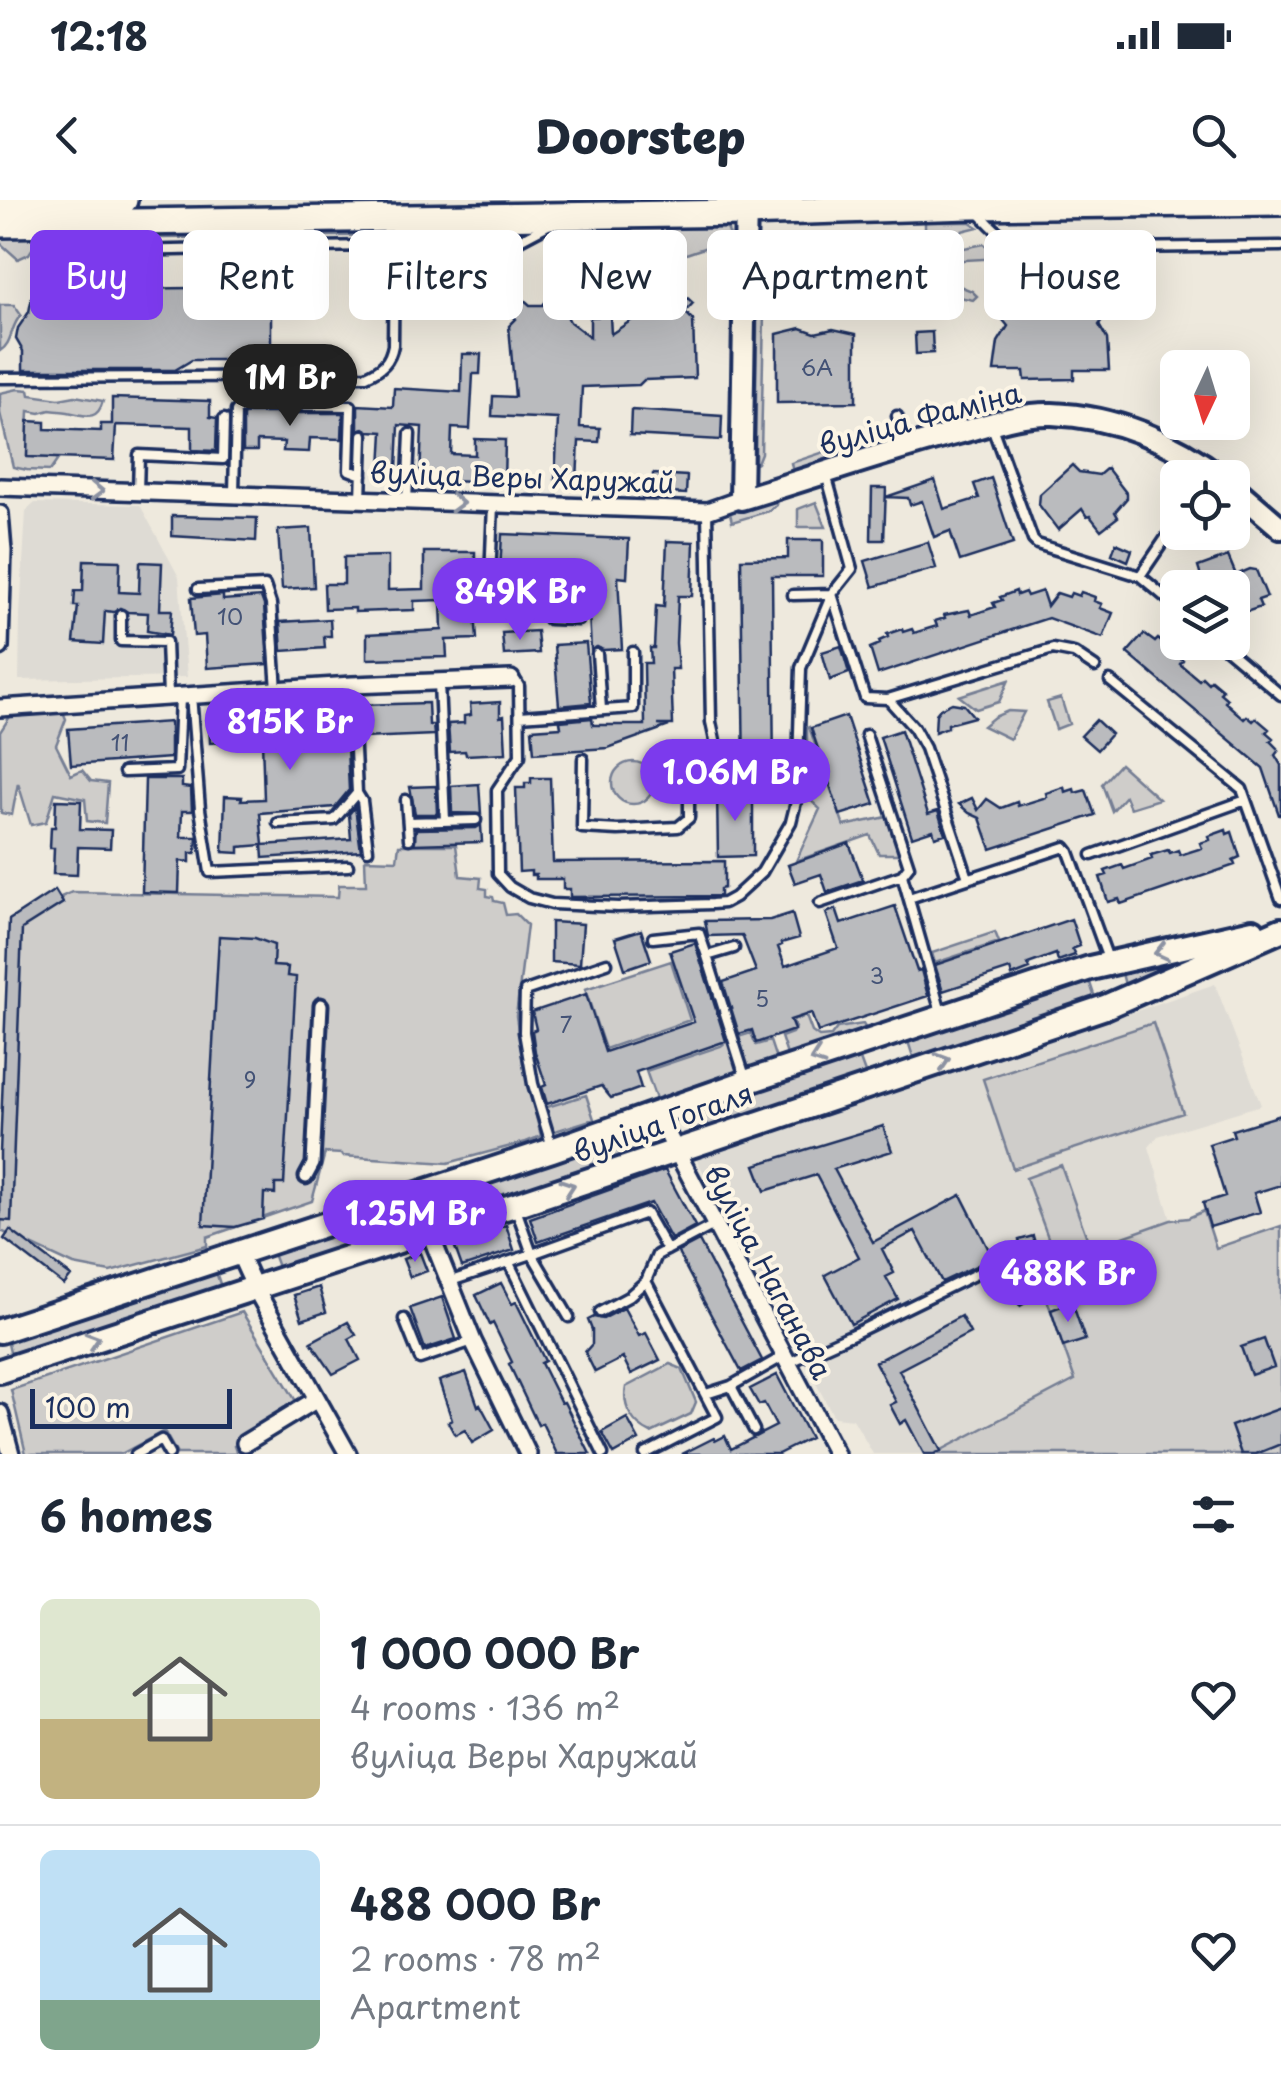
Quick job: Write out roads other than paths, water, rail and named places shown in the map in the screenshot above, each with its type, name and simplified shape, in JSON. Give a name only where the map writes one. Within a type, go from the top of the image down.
[{"type":"main road","points":[[0,203],[124,200]]},
{"type":"main road","points":[[0,224],[260,210],[563,216],[746,207],[1281,202]]},
{"type":"main road","name":"вуліца Гогаля","points":[[0,1331],[1090,968],[1281,927]]},
{"type":"main road","name":"вуліца Гогаля","points":[[0,1371],[514,1205],[1105,1007],[1281,927]]},
{"type":"main road","points":[[1110,964],[1121,1000]]},
{"type":"main road","points":[[880,1037],[895,1076]]},
{"type":"street","points":[[741,499],[746,207]]},
{"type":"street","name":"вуліца Фаміна","points":[[741,499],[906,446],[1020,417],[1051,414],[1124,426],[1158,438],[1197,460]]},
{"type":"street","name":"вуліца Веры Харужай","points":[[0,488],[707,511],[741,499]]},
{"type":"street","points":[[1250,501],[1281,528]]},
{"type":"street","points":[[0,514],[0,647]]},
{"type":"street","points":[[0,708],[511,679]]},
{"type":"street","points":[[306,1176],[313,1164],[321,1005]]},
{"type":"street","name":"вуліца Наганава","points":[[657,1114],[834,1453]]},
{"type":"street","points":[[428,1230],[472,1341],[528,1454]]},
{"type":"street","points":[[239,1252],[254,1288],[348,1454]]},
{"type":"street","points":[[246,1448],[317,1399]]},
{"type":"street","points":[[0,1412],[11,1454]]},
{"type":"lane","points":[[971,206],[1018,247],[1281,246]]},
{"type":"lane","points":[[523,238],[563,216]]},
{"type":"lane","points":[[36,224],[37,232],[51,242],[79,252],[349,246]]},
{"type":"lane","points":[[0,378],[366,376],[391,357],[394,320]]},
{"type":"lane","points":[[234,495],[236,411],[247,405],[351,406],[350,470],[362,474]]},
{"type":"lane","points":[[897,416],[906,446]]},
{"type":"lane","points":[[138,492],[139,455],[223,458],[224,418]]},
{"type":"lane","points":[[991,424],[1033,540],[1140,576],[1160,593]]},
{"type":"lane","points":[[407,501],[410,434]]},
{"type":"lane","points":[[361,500],[363,435]]},
{"type":"lane","points":[[511,679],[519,686],[520,756],[496,790],[498,874],[510,887],[529,898],[552,904],[724,903],[735,897],[762,872],[795,811],[801,668],[832,594],[852,569],[826,473]]},
{"type":"lane","points":[[494,504],[490,580],[550,581],[550,620],[578,620]]},
{"type":"lane","points":[[583,759],[582,828],[618,830],[678,828],[688,818],[690,792],[720,759],[710,722],[707,511]]},
{"type":"lane","points":[[1140,576],[1160,547]]},
{"type":"lane","points":[[198,589],[265,586],[272,604],[277,690]]},
{"type":"lane","points":[[792,595],[832,594]]},
{"type":"lane","points":[[832,594],[865,698],[888,699],[1054,650],[1074,653],[1094,667]]},
{"type":"lane","points":[[121,616],[121,641],[166,642],[180,696],[210,872],[348,866]]},
{"type":"lane","points":[[520,716],[633,708],[633,652]]},
{"type":"lane","points":[[598,654],[601,709]]},
{"type":"lane","points":[[1239,660],[1281,695]]},
{"type":"lane","points":[[1110,681],[1242,789],[1281,899]]},
{"type":"lane","points":[[438,682],[446,821]]},
{"type":"lane","points":[[352,686],[357,792],[362,801],[368,850]]},
{"type":"lane","points":[[124,772],[176,770],[180,696]]},
{"type":"lane","points":[[888,699],[914,728],[925,748],[968,878]]},
{"type":"lane","points":[[820,902],[902,875],[909,866],[866,735]]},
{"type":"lane","points":[[278,823],[334,820],[357,792]]},
{"type":"lane","points":[[406,800],[409,839]]},
{"type":"lane","points":[[1092,855],[1246,800]]},
{"type":"lane","points":[[408,822],[476,820]]},
{"type":"lane","points":[[910,898],[1065,847],[1110,964]]},
{"type":"lane","points":[[902,875],[942,1016]]},
{"type":"lane","points":[[653,938],[699,933],[746,1082]]},
{"type":"lane","points":[[706,956],[734,948]]},
{"type":"lane","points":[[552,1150],[533,1084],[524,1032],[525,992],[606,964]]},
{"type":"lane","points":[[514,1205],[532,1254],[568,1317]]},
{"type":"lane","points":[[448,1282],[646,1214],[667,1250]]},
{"type":"lane","points":[[600,1312],[646,1282],[657,1255],[714,1225]]},
{"type":"lane","points":[[706,1394],[855,1333],[1018,1254]]},
{"type":"lane","points":[[509,1263],[602,1454]]},
{"type":"lane","points":[[645,1454],[717,1418],[646,1282]]},
{"type":"lane","points":[[404,1319],[420,1359],[472,1341]]},
{"type":"lane","points":[[731,1386],[754,1430]]},
{"type":"lane","points":[[136,1454],[161,1440],[169,1454]]}]
